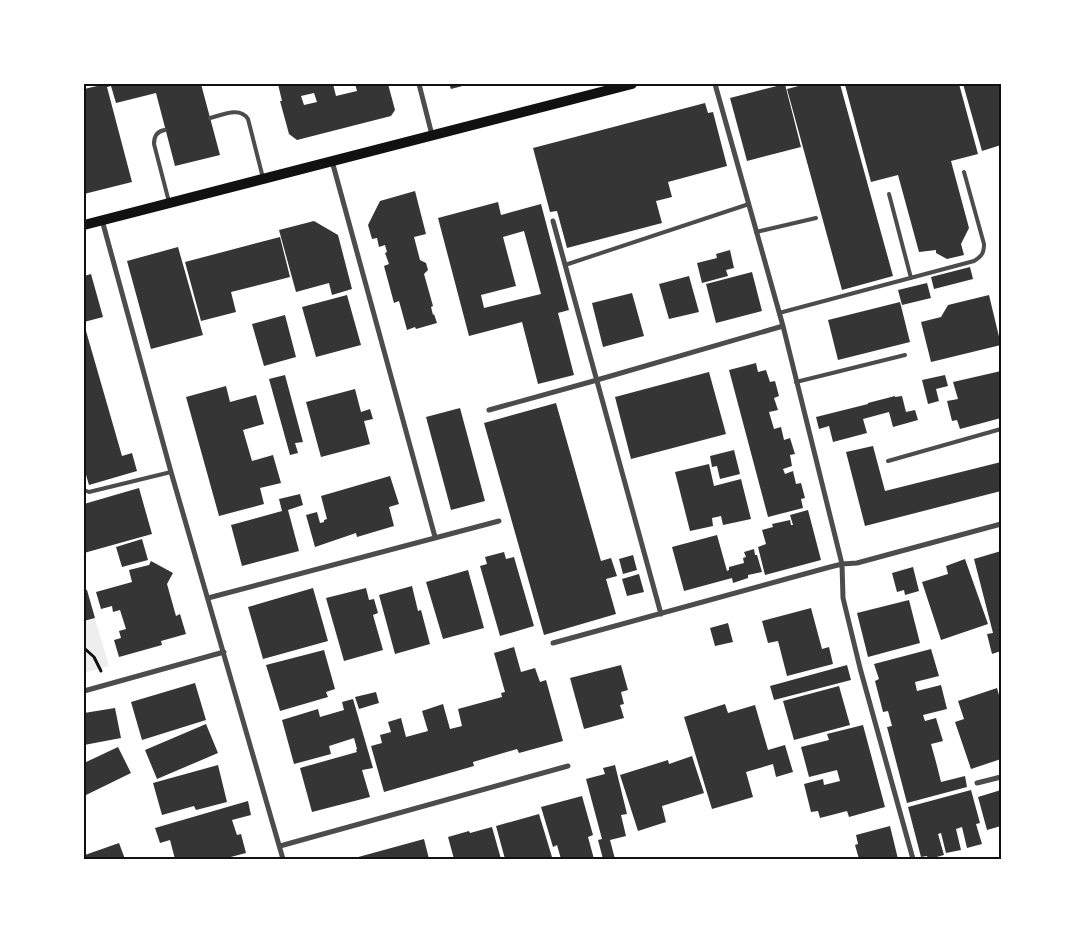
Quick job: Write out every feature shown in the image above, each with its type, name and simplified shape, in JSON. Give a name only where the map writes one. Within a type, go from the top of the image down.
[{"type":"main road","points":[[84,225],[632,84]]},
{"type":"street","points":[[419,84],[432,135]]},
{"type":"street","points":[[716,84],[779,313],[842,564],[843,598],[856,651],[913,859]]},
{"type":"street","points":[[332,161],[435,537]]},
{"type":"street","points":[[102,220],[171,472],[283,859]]},
{"type":"street","points":[[553,221],[661,614]]},
{"type":"street","points":[[489,410],[782,326]]},
{"type":"street","points":[[208,598],[499,521]]},
{"type":"street","points":[[553,643],[842,564],[856,563],[1001,524]]},
{"type":"street","points":[[84,692],[224,652]]},
{"type":"street","points":[[280,846],[568,766]]},
{"type":"street","points":[[977,783],[1001,777]]},
{"type":"lane","points":[[210,118],[235,112],[241,112],[245,115],[248,119],[263,178]]},
{"type":"lane","points":[[165,130],[157,134],[154,138],[154,144],[169,203]]},
{"type":"lane","points":[[779,313],[974,261],[981,257],[984,251],[984,244],[964,172]]},
{"type":"lane","points":[[889,194],[912,278]]},
{"type":"lane","points":[[565,265],[749,204]]},
{"type":"lane","points":[[756,232],[816,218]]},
{"type":"lane","points":[[796,382],[906,355]]},
{"type":"lane","points":[[888,461],[1001,429]]},
{"type":"lane","points":[[84,490],[89,492],[171,472]]},
{"type":"path","points":[[84,648],[94,656],[101,672]]},
{"type":"shaded area","points":[[95,619],[109,666],[84,673],[84,622]]},
{"type":"building","points":[[106,84],[201,84],[220,155],[175,166],[156,93],[116,103],[111,86],[107,87],[132,182],[84,194],[84,89]]},
{"type":"building","points":[[278,84],[333,84],[336,96],[357,91],[355,84],[388,84],[395,110],[391,116],[297,140],[289,134],[280,101],[282,101]],"holes":[[[314,93],[317,102],[304,105],[301,96]]]},
{"type":"building","points":[[449,84],[470,84],[451,89]]},
{"type":"building","points":[[785,84],[801,147],[747,161],[730,98]]},
{"type":"building","points":[[806,84],[840,84],[893,276],[842,290],[787,89]]},
{"type":"building","points":[[959,84],[978,154],[951,161],[969,228],[961,244],[964,255],[947,259],[936,253],[936,250],[919,252],[898,175],[871,182],[845,85]]},
{"type":"building","points":[[963,84],[1001,84],[1001,145],[982,151]]},
{"type":"building","points":[[705,103],[708,113],[713,112],[727,166],[668,182],[672,197],[656,201],[662,223],[567,248],[557,211],[550,212],[533,148]]},
{"type":"building","points":[[415,191],[426,234],[414,237],[420,260],[426,263],[428,270],[424,274],[433,306],[431,307],[433,315],[437,323],[407,330],[399,301],[394,303],[384,266],[389,264],[385,253],[387,252],[385,245],[379,247],[377,238],[372,239],[368,225],[380,201]]},
{"type":"building","points":[[498,202],[501,215],[541,204],[569,310],[558,313],[574,375],[538,384],[522,322],[469,336],[438,218]],"holes":[[[524,231],[541,294],[484,308],[481,295],[516,286],[503,237]]]},
{"type":"building","points":[[314,221],[338,235],[352,289],[332,295],[329,283],[296,292],[279,230]]},
{"type":"building","points":[[280,237],[290,277],[231,292],[236,312],[201,321],[185,262]]},
{"type":"building","points":[[178,247],[203,335],[151,349],[127,261]]},
{"type":"building","points":[[730,250],[734,268],[726,270],[728,276],[702,283],[697,263],[717,258],[716,254]]},
{"type":"building","points":[[970,267],[973,279],[934,289],[931,277]]},
{"type":"building","points":[[752,272],[762,311],[716,323],[706,284]]},
{"type":"building","points":[[91,274],[103,317],[84,322],[84,276]]},
{"type":"building","points":[[689,276],[699,312],[669,319],[659,284]]},
{"type":"building","points":[[927,283],[931,298],[902,305],[898,290]]},
{"type":"building","points":[[632,293],[644,336],[603,347],[592,303]]},
{"type":"building","points":[[347,295],[361,345],[316,357],[302,307]]},
{"type":"building","points":[[989,295],[1001,345],[931,362],[921,322],[941,317],[948,305]]},
{"type":"building","points":[[900,302],[910,342],[838,360],[828,320]]},
{"type":"building","points":[[285,315],[296,357],[264,366],[252,324]]},
{"type":"building","points":[[84,324],[122,456],[132,453],[137,471],[89,485],[84,468]]},
{"type":"building","points":[[756,363],[758,372],[766,370],[770,382],[775,381],[779,396],[774,398],[778,410],[769,412],[774,429],[781,427],[784,440],[790,438],[795,454],[790,455],[792,466],[783,469],[785,474],[793,471],[796,484],[801,483],[805,498],[801,499],[803,508],[768,517],[729,370]]},
{"type":"building","points":[[1001,371],[1001,418],[960,429],[957,420],[952,421],[947,401],[958,399],[953,382]]},
{"type":"building","points":[[709,372],[726,434],[631,459],[615,397]]},
{"type":"building","points":[[285,375],[303,442],[295,443],[298,453],[290,455],[269,379]]},
{"type":"building","points":[[945,375],[948,386],[936,389],[939,401],[928,404],[922,380]]},
{"type":"building","points":[[226,386],[230,402],[256,395],[264,424],[243,430],[252,461],[273,455],[281,483],[260,488],[264,504],[219,516],[186,397]]},
{"type":"building","points":[[355,389],[361,412],[370,409],[373,419],[364,421],[370,444],[321,457],[306,402]]},
{"type":"building","points":[[895,396],[902,396],[906,412],[915,410],[918,420],[893,427],[889,412],[863,419],[867,433],[833,442],[829,426],[819,429],[816,417]]},
{"type":"building","points":[[556,403],[601,561],[611,558],[617,576],[606,579],[616,614],[544,635],[484,423]]},
{"type":"building","points":[[460,408],[485,501],[451,510],[426,417]]},
{"type":"building","points":[[873,446],[885,491],[1001,462],[1001,491],[865,526],[846,452]]},
{"type":"building","points":[[734,450],[740,474],[720,479],[717,466],[712,467],[710,456]]},
{"type":"building","points":[[709,464],[714,486],[741,479],[751,519],[723,525],[721,516],[712,518],[713,526],[690,531],[675,472]]},
{"type":"building","points":[[390,476],[399,504],[389,507],[394,526],[357,537],[356,533],[315,547],[306,515],[317,512],[320,523],[327,519],[321,496]]},
{"type":"building","points":[[139,488],[152,534],[84,553],[84,504]]},
{"type":"building","points":[[300,494],[303,505],[288,510],[299,551],[242,566],[231,525],[282,511],[279,499]]},
{"type":"building","points":[[808,510],[821,560],[765,575],[758,547],[766,544],[762,530],[773,527],[772,524],[790,520],[791,525],[793,525],[790,515]]},
{"type":"building","points":[[717,535],[727,571],[729,567],[744,563],[743,558],[746,557],[744,552],[754,549],[762,572],[748,575],[748,578],[733,583],[732,578],[684,591],[672,547]]},
{"type":"building","points":[[142,539],[148,560],[122,567],[116,547]]},
{"type":"building","points":[[1001,551],[1001,651],[992,654],[987,634],[993,633],[974,559]]},
{"type":"building","points":[[504,552],[506,559],[514,557],[534,626],[500,636],[480,566],[487,564],[485,557]]},
{"type":"building","points":[[633,555],[637,570],[623,574],[619,559]]},
{"type":"building","points":[[965,559],[988,624],[941,640],[922,582],[948,574],[946,566]]},
{"type":"building","points":[[151,561],[173,573],[167,584],[176,616],[180,614],[186,634],[161,641],[162,645],[119,657],[114,640],[121,638],[119,631],[126,629],[120,610],[113,612],[112,606],[101,609],[96,592],[132,582],[129,570],[149,565]]},
{"type":"building","points":[[913,567],[919,591],[905,595],[904,590],[897,592],[892,573]]},
{"type":"building","points":[[468,570],[484,628],[443,639],[426,582]]},
{"type":"building","points":[[639,574],[644,592],[627,596],[622,579]]},
{"type":"building","points":[[412,586],[418,611],[421,610],[430,644],[395,654],[379,595]]},
{"type":"building","points":[[313,588],[328,641],[263,659],[248,607]]},
{"type":"building","points":[[366,588],[369,600],[374,599],[378,613],[373,615],[383,650],[344,661],[326,598]]},
{"type":"building","points":[[84,590],[87,590],[95,618],[84,621]]},
{"type":"building","points":[[909,600],[920,643],[868,657],[857,613]]},
{"type":"building","points":[[811,608],[822,649],[829,647],[833,664],[787,676],[778,641],[768,643],[762,621]]},
{"type":"building","points":[[728,623],[733,642],[715,646],[710,628]]},
{"type":"building","points":[[514,647],[521,672],[535,668],[540,682],[546,680],[563,741],[519,753],[517,749],[473,762],[474,766],[384,792],[371,746],[382,743],[380,735],[391,732],[388,722],[401,718],[406,737],[428,731],[422,711],[443,704],[450,729],[462,726],[458,709],[502,697],[501,693],[505,692],[494,653]]},
{"type":"building","points":[[931,649],[939,676],[915,682],[917,691],[941,685],[947,709],[923,715],[925,721],[936,718],[943,741],[931,744],[941,782],[965,776],[967,787],[907,803],[887,727],[892,726],[888,711],[883,712],[875,681],[879,679],[874,664]]},
{"type":"building","points":[[324,650],[335,689],[326,692],[328,697],[280,711],[266,665]]},
{"type":"building","points":[[621,665],[628,690],[621,692],[624,704],[620,705],[624,718],[584,729],[570,678]]},
{"type":"building","points":[[847,665],[851,680],[774,700],[770,686]]},
{"type":"building","points":[[195,683],[206,720],[142,740],[131,702]]},
{"type":"building","points":[[839,686],[850,725],[794,740],[783,701]]},
{"type":"building","points":[[997,688],[1001,702],[1001,759],[971,769],[955,722],[964,719],[958,701]]},
{"type":"building","points":[[376,692],[379,703],[359,709],[355,697]]},
{"type":"building","points":[[353,699],[373,768],[362,770],[370,797],[312,812],[300,768],[357,752],[354,738],[329,746],[331,754],[294,764],[282,720],[318,709],[320,717],[344,710],[342,702]]},
{"type":"building","points":[[725,704],[728,713],[755,705],[768,750],[785,745],[793,772],[776,777],[773,764],[746,772],[753,797],[712,809],[684,717]]},
{"type":"building","points":[[115,708],[121,738],[84,745],[84,713]]},
{"type":"building","points":[[206,724],[218,753],[157,779],[145,750]]},
{"type":"building","points":[[863,725],[885,807],[849,817],[847,811],[820,818],[818,811],[811,812],[804,784],[823,779],[824,785],[840,781],[837,770],[809,777],[801,747],[829,740],[827,734]]},
{"type":"building","points":[[118,747],[131,773],[84,796],[84,763]]},
{"type":"building","points":[[692,756],[704,793],[662,806],[666,822],[638,831],[620,775],[668,760],[669,764]]},
{"type":"building","points":[[218,765],[227,802],[196,810],[194,806],[162,815],[153,783]]},
{"type":"building","points":[[615,765],[627,814],[621,815],[626,836],[610,840],[615,859],[603,859],[598,840],[602,839],[586,779],[605,774],[603,768]]},
{"type":"building","points":[[971,790],[980,823],[976,824],[982,844],[967,848],[962,827],[956,829],[961,850],[946,853],[941,833],[938,834],[944,855],[929,859],[927,856],[921,857],[908,807]]},
{"type":"building","points":[[1001,790],[1001,826],[987,830],[978,797]]},
{"type":"building","points":[[582,796],[593,835],[588,837],[594,859],[561,859],[557,845],[553,847],[541,807]]},
{"type":"building","points":[[248,801],[251,815],[232,820],[237,835],[241,834],[246,853],[223,859],[175,859],[170,840],[160,843],[155,828]]},
{"type":"building","points":[[539,814],[552,857],[546,859],[505,859],[496,826]]},
{"type":"building","points":[[890,826],[898,859],[859,859],[855,845],[858,844],[856,835]]},
{"type":"building","points":[[492,827],[501,859],[454,859],[448,837]]},
{"type":"building","points":[[424,839],[429,859],[351,859]]},
{"type":"building","points":[[119,843],[125,859],[86,859],[85,855]]}]
